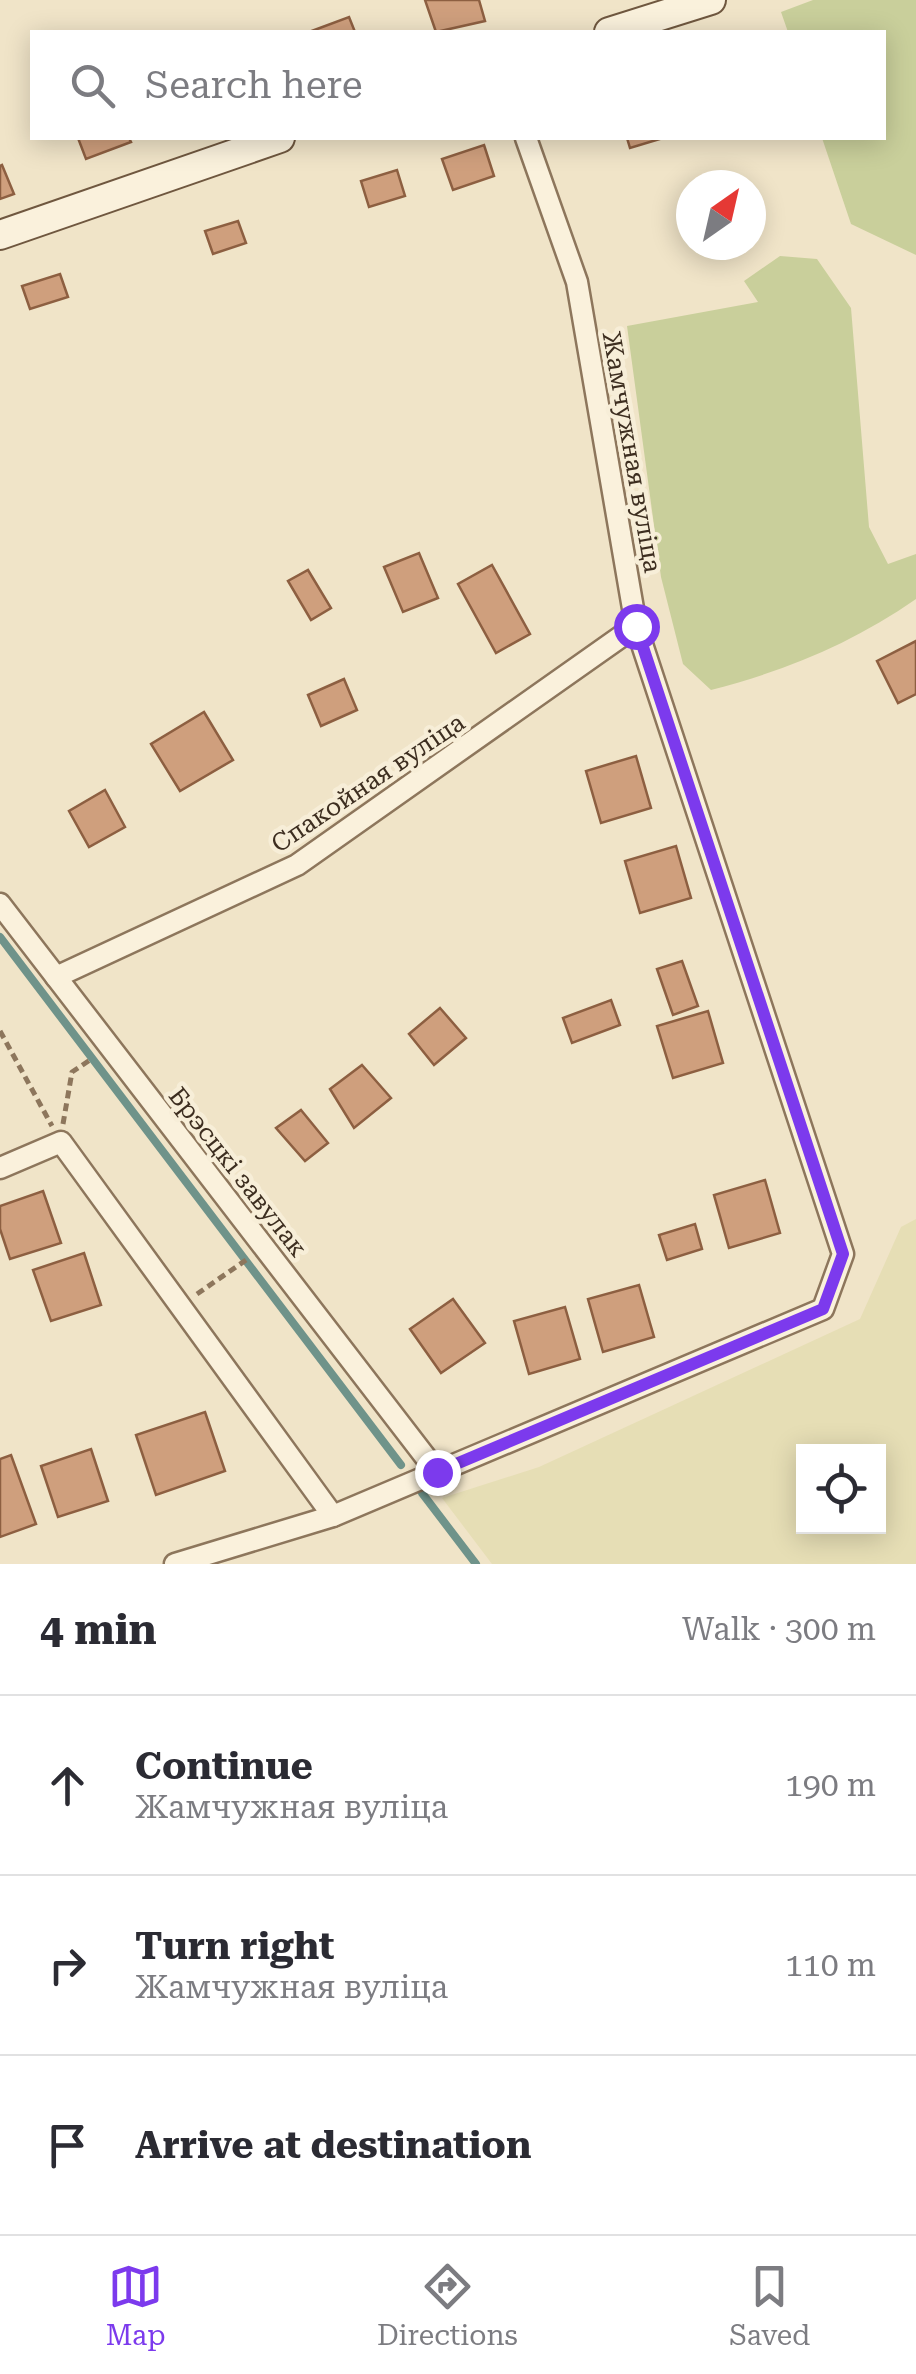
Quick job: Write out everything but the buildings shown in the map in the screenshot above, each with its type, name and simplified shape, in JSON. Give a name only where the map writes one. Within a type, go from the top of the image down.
[{"type":"street","points":[[615,30],[711,0]]},
{"type":"street","points":[[0,235],[274,140]]},
{"type":"street","name":"Жамчужная вуліца","points":[[175,1564],[333,1516],[823,1309],[843,1254],[636,626],[577,282],[527,140]]},
{"type":"street","name":"Спакойная вуліца","points":[[56,977],[297,865],[636,626]]},
{"type":"street","name":"Брэсцкі завулак","points":[[0,904],[437,1472]]},
{"type":"street","points":[[0,1168],[60,1142],[333,1516]]},
{"type":"path","points":[[0,1031],[60,1142]]},
{"type":"path","points":[[60,1142],[72,1072]]},
{"type":"path","points":[[180,1306],[264,1247]]},
{"type":"shaded area","points":[[916,1219],[916,1564],[492,1564],[442,1498],[539,1467],[860,1319],[901,1227]]},
{"type":"green space","points":[[813,0],[916,0],[916,255],[851,224],[823,140],[886,140],[886,30],[787,30],[781,12]]},
{"type":"green space","points":[[780,256],[817,259],[851,308],[869,527],[888,564],[916,554],[916,599],[818,654],[711,690],[683,664],[661,577],[627,326],[758,302],[744,281]]},
{"type":"waterway","points":[[0,937],[401,1465]]},
{"type":"waterway","points":[[422,1493],[476,1564]]},
{"type":"route","points":[[437,1472],[823,1309],[843,1254],[636,626]]}]
